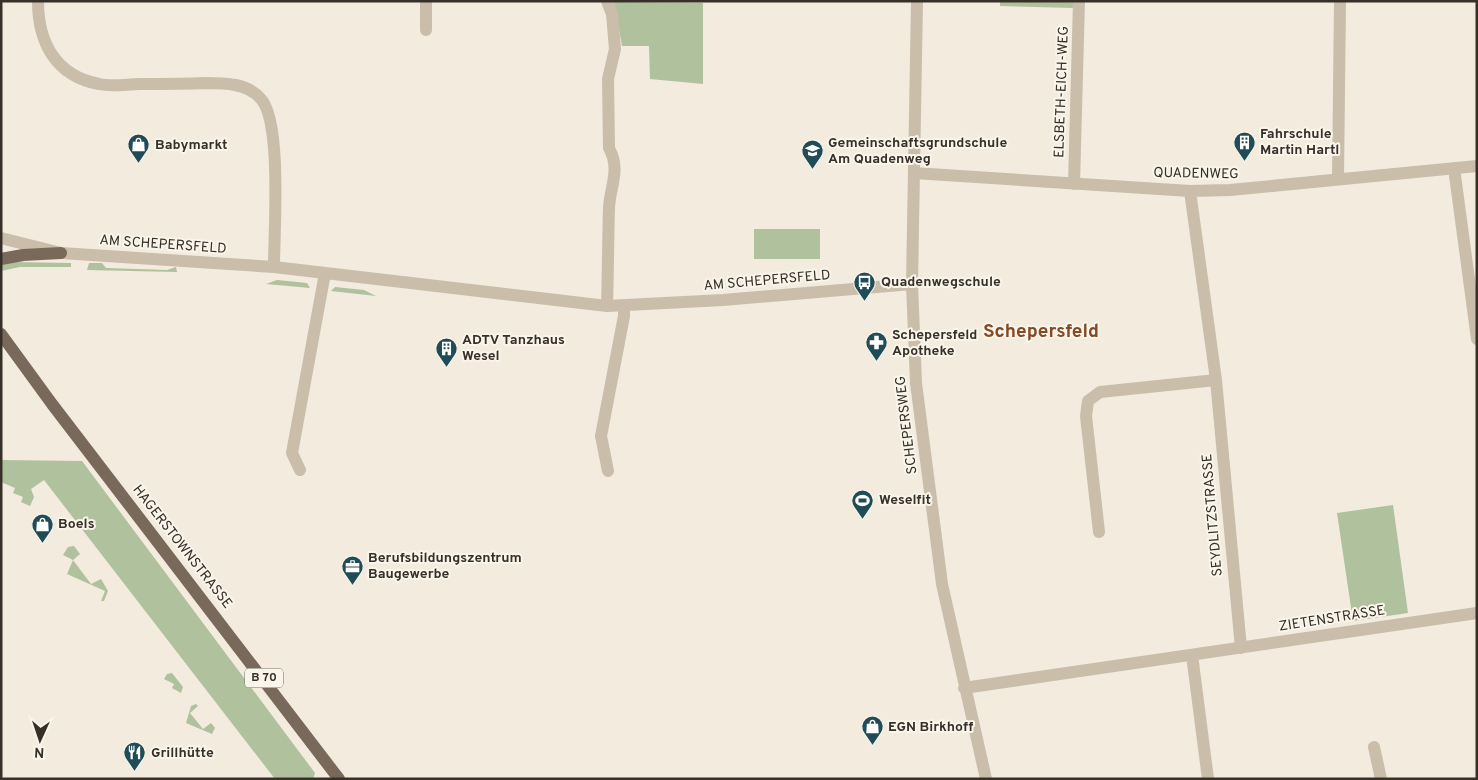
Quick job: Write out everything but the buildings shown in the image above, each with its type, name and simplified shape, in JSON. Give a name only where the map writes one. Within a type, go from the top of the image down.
[{"type":"main road","points":[[1,259],[23,255],[61,253]]},
{"type":"main road","name":"HAGERSTOWNSTRASSE","points":[[1,334],[52,404],[339,779]]},
{"type":"street","points":[[38,1],[45,44],[57,63],[75,78],[100,85],[225,83],[249,88],[262,99],[269,114],[274,137],[274,267]]},
{"type":"street","points":[[426,1],[426,30]]},
{"type":"street","points":[[607,1],[612,14],[615,49],[608,80],[608,148],[614,157],[615,185],[609,210],[607,306]]},
{"type":"street","name":"SCHEPERSWEG","points":[[918,1],[912,284],[917,392],[942,584],[986,779]]},
{"type":"street","name":"ELSBETH-EICH-WEG","points":[[1074,184],[1079,1]]},
{"type":"street","points":[[1338,178],[1340,1]]},
{"type":"street","name":"QUADENWEG","points":[[914,173],[1190,190],[1263,188],[1338,178],[1477,166]]},
{"type":"street","points":[[1454,168],[1477,339]]},
{"type":"street","name":"SEYDLITZSTRASSE","points":[[1190,190],[1216,380],[1241,648]]},
{"type":"street","name":"AM SCHEPERSFELD","points":[[1,238],[61,253],[274,267],[607,306],[723,300],[912,284]]},
{"type":"street","points":[[300,470],[292,452],[325,273]]},
{"type":"street","points":[[608,471],[601,436],[624,316],[624,306]]},
{"type":"street","points":[[1099,532],[1086,416],[1088,401],[1100,392],[1216,380]]},
{"type":"street","name":"ZIETENSTRASSE","points":[[964,688],[1477,613]]},
{"type":"street","points":[[1192,655],[1208,779]]},
{"type":"street","points":[[1374,747],[1381,779]]},
{"type":"green space","points":[[1000,1],[1075,1],[1074,8],[1000,6]]},
{"type":"green space","points":[[614,2],[703,3],[703,84],[650,79],[649,46],[622,46]]},
{"type":"green space","points":[[754,229],[820,229],[820,259],[754,259]]},
{"type":"green space","points":[[11,262],[71,263],[71,267],[20,267],[1,271],[1,264]]},
{"type":"green space","points":[[89,263],[102,263],[106,268],[167,270],[176,267],[177,272],[87,270]]},
{"type":"green space","points":[[277,280],[307,283],[310,288],[266,284]]},
{"type":"green space","points":[[335,287],[364,290],[376,296],[331,291]]},
{"type":"green space","points":[[1,460],[82,461],[315,773],[313,779],[275,779],[44,480],[31,489],[34,497],[30,506],[21,502],[23,497],[13,493],[15,488],[1,482]]},
{"type":"green space","points":[[1393,505],[1408,613],[1353,621],[1337,513]]},
{"type":"green space","points":[[74,546],[80,554],[73,560],[63,555],[68,547]]},
{"type":"green space","points":[[73,560],[91,584],[101,579],[108,591],[104,601],[101,601],[105,591],[67,574]]},
{"type":"green space","points":[[172,673],[183,687],[181,693],[172,688],[174,684],[164,679],[167,674]]},
{"type":"green space","points":[[196,704],[198,706],[190,713],[203,729],[211,723],[215,728],[212,734],[186,723],[191,706]]},
{"type":"place","name":"Fahrschule Martin Hartl","points":[[1244,161]]},
{"type":"place","name":"Babymarkt","points":[[139,164]]},
{"type":"place","name":"Gemeinschaftsgrundschule Am Quadenweg","points":[[812,170]]},
{"type":"place","name":"Quadenwegschule","points":[[865,301]]},
{"type":"place","name":"Schepersfeld Apotheke","points":[[876,362]]},
{"type":"place","name":"ADTV Tanzhaus Wesel","points":[[446,367]]},
{"type":"place","name":"Weselfit","points":[[863,519]]},
{"type":"place","name":"Boels","points":[[42,543]]},
{"type":"place","name":"Berufsbildungszentrum Baugewerbe","points":[[352,585]]},
{"type":"place","name":"EGN Birkhoff","points":[[872,746]]},
{"type":"place","name":"Grillhütte","points":[[135,772]]},
{"type":"district","name":"Schepersfeld","points":[[1041,332]]}]
